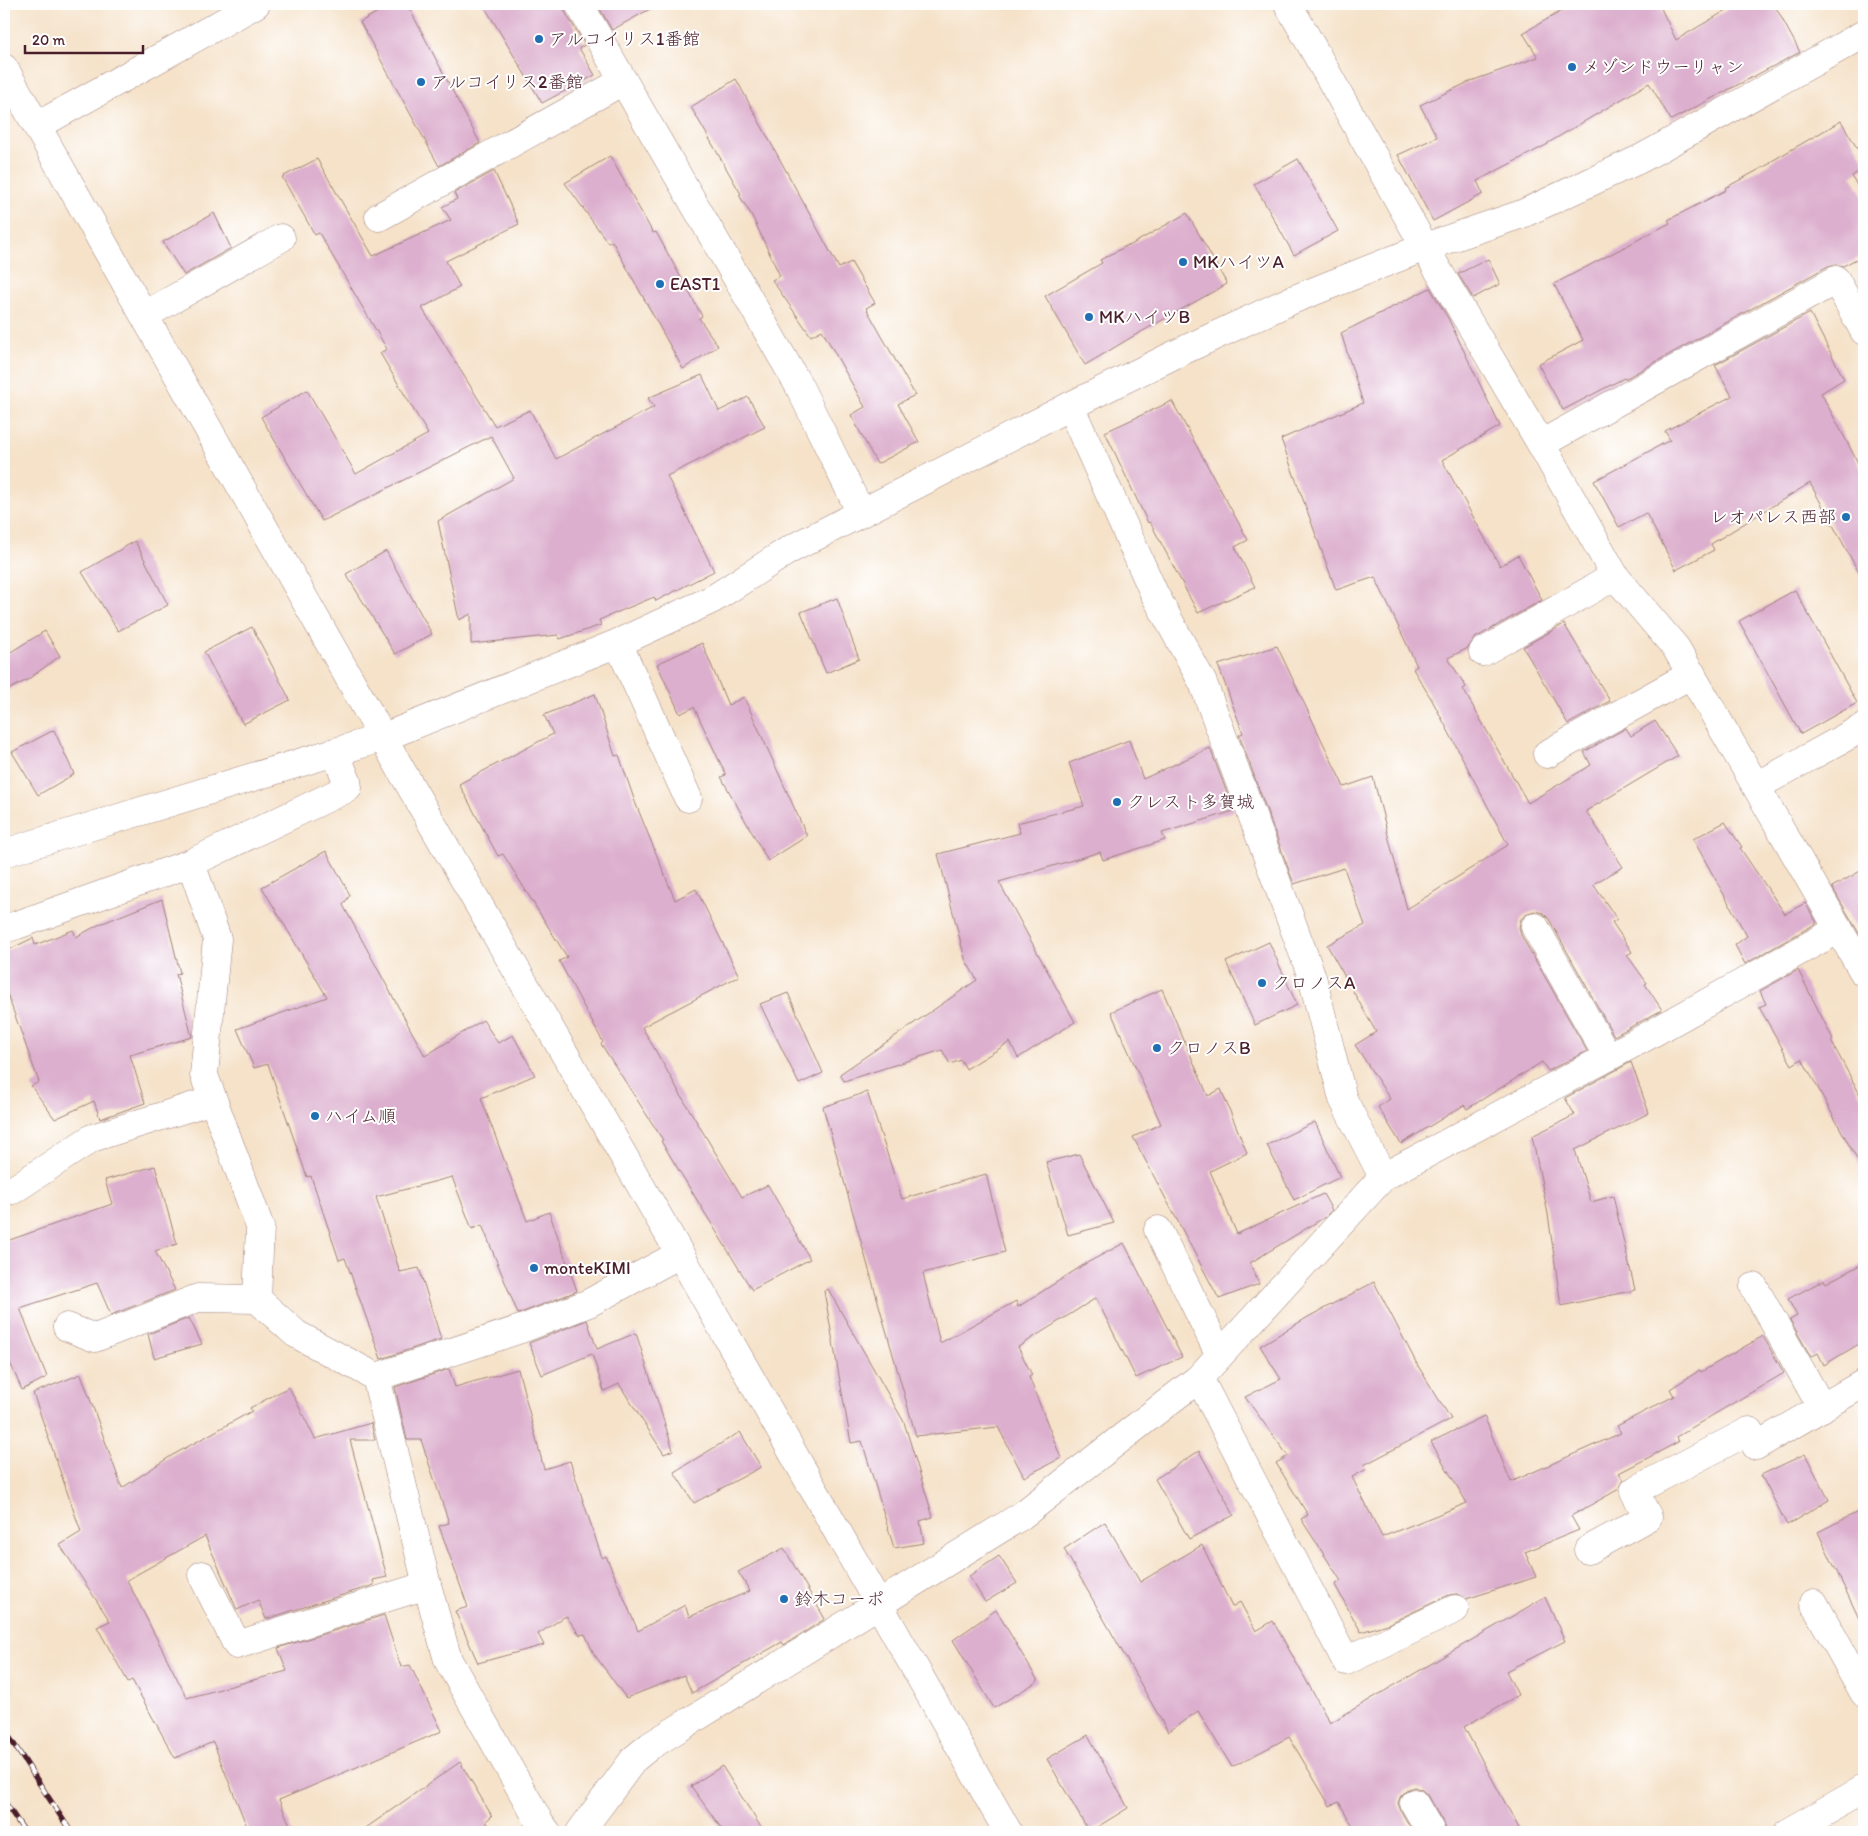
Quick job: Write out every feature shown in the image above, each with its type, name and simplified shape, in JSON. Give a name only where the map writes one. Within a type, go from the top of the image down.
[{"type":"street","points":[[37,126],[256,4]]},
{"type":"street","points":[[579,4],[799,386],[861,513]]},
{"type":"street","points":[[1288,4],[1425,248],[1615,576],[1676,648],[1863,968]]},
{"type":"street","points":[[4,853],[384,737],[618,643],[713,599],[790,550],[1070,406],[1292,300],[1425,248],[1522,214],[1642,158],[1864,34]]},
{"type":"street","points":[[4,68],[1008,1832]]},
{"type":"street","points":[[379,217],[624,81]]},
{"type":"street","points":[[145,315],[281,238]]},
{"type":"street","points":[[1540,444],[1836,280],[1864,331]]},
{"type":"street","points":[[1070,406],[1154,593],[1203,683],[1312,977],[1343,1099],[1383,1177]]},
{"type":"street","points":[[1483,652],[1615,576]]},
{"type":"street","points":[[618,643],[688,798]]},
{"type":"street","points":[[1548,754],[1692,674]]},
{"type":"street","points":[[1757,786],[1864,727]]},
{"type":"street","points":[[4,928],[191,863],[348,788],[335,752]]},
{"type":"street","points":[[191,863],[217,939],[204,1075],[260,1227],[257,1299]]},
{"type":"street","points":[[1534,926],[1608,1058]]},
{"type":"street","points":[[580,1832],[634,1759],[650,1746],[1022,1516],[1199,1378],[1383,1177],[1608,1058],[1839,929]]},
{"type":"street","points":[[13,1190],[92,1138],[213,1100]]},
{"type":"street","points":[[1158,1230],[1220,1355]]},
{"type":"street","points":[[67,1327],[95,1338],[198,1298],[257,1299],[296,1334],[376,1377],[524,1328],[589,1303],[680,1254]]},
{"type":"street","points":[[1754,1287],[1822,1408]]},
{"type":"street","points":[[376,1377],[427,1585],[448,1660],[540,1823],[547,1832]]},
{"type":"street","points":[[1199,1378],[1346,1661],[1455,1609]]},
{"type":"street","points":[[1588,1550],[1648,1517],[1634,1491],[1749,1431],[1756,1446],[1864,1383]]},
{"type":"street","points":[[202,1575],[237,1645],[427,1585]]},
{"type":"street","points":[[1814,1603],[1864,1693]]},
{"type":"street","points":[[1788,1832],[1864,1789]]},
{"type":"street","points":[[1414,1803],[1431,1832]]},
{"type":"building","name":"アルコイリス2番館","points":[[392,4],[407,4],[480,143],[439,166],[360,22]]},
{"type":"building","name":"アルコイリス1番館","points":[[483,4],[563,4],[565,12],[585,45],[579,48],[595,75],[542,103]]},
{"type":"building","points":[[597,4],[659,4],[612,30]]},
{"type":"building","points":[[1574,4],[1659,4],[1676,40],[1737,4],[1774,4],[1800,52],[1671,120],[1649,83],[1548,144],[1477,181],[1483,194],[1433,221],[1398,155],[1437,137],[1420,105],[1471,81],[1538,57],[1523,33]]},
{"type":"building","points":[[736,79],[839,268],[851,262],[875,303],[866,308],[915,395],[898,404],[919,442],[877,464],[851,415],[865,407],[822,330],[811,336],[772,280],[780,276],[752,216],[691,107]]},
{"type":"building","points":[[1841,121],[1864,160],[1864,168],[1852,176],[1864,199],[1864,255],[1843,266],[1836,264],[1828,266],[1625,379],[1563,410],[1538,364],[1583,340],[1554,284],[1670,223],[1668,220],[1726,190],[1725,188]]},
{"type":"building","points":[[610,156],[653,233],[656,232],[702,316],[699,318],[718,346],[683,369],[612,241],[608,243],[565,183]]},
{"type":"building","points":[[317,159],[373,256],[451,220],[442,207],[457,199],[454,193],[494,171],[519,224],[446,261],[460,287],[422,308],[495,426],[530,410],[556,459],[654,407],[648,398],[702,375],[719,411],[748,397],[765,427],[667,476],[714,571],[656,601],[654,597],[599,620],[601,625],[560,639],[558,635],[471,644],[471,614],[459,620],[438,521],[514,478],[491,436],[322,521],[261,417],[307,390],[356,474],[428,434],[380,353],[387,349],[319,233],[315,235],[282,177]]},
{"type":"building","points":[[1298,159],[1338,231],[1294,255],[1254,184]]},
{"type":"building","points":[[214,213],[231,248],[184,275],[163,242]]},
{"type":"building","points":[[1187,213],[1227,284],[1085,365],[1045,296],[1102,263],[1100,260]]},
{"type":"building","points":[[1488,259],[1500,284],[1473,298],[1458,274]]},
{"type":"building","points":[[1430,288],[1448,318],[1500,426],[1442,460],[1500,566],[1518,555],[1542,600],[1475,638],[1468,648],[1448,658],[1466,687],[1463,689],[1528,803],[1591,765],[1584,752],[1626,728],[1631,736],[1655,721],[1678,756],[1586,811],[1623,867],[1593,884],[1617,919],[1612,922],[1632,952],[1627,955],[1647,983],[1645,984],[1662,1010],[1614,1036],[1549,919],[1543,913],[1535,911],[1528,913],[1521,919],[1519,927],[1521,935],[1587,1051],[1548,1071],[1542,1062],[1467,1109],[1464,1105],[1401,1144],[1378,1107],[1390,1099],[1355,1045],[1376,1032],[1327,945],[1365,925],[1344,868],[1294,884],[1239,735],[1243,733],[1218,665],[1277,646],[1344,787],[1373,777],[1407,909],[1508,845],[1432,700],[1413,669],[1417,666],[1375,577],[1336,590],[1281,439],[1363,403],[1341,333]]},
{"type":"building","points":[[1810,313],[1844,379],[1821,393],[1864,474],[1864,582],[1810,483],[1711,544],[1714,550],[1676,570],[1646,513],[1619,527],[1594,481],[1670,440],[1665,431],[1732,396],[1715,365]]},
{"type":"building","points":[[1172,401],[1248,540],[1235,547],[1255,587],[1198,613],[1150,522],[1148,523],[1105,432]]},
{"type":"building","points":[[135,541],[168,605],[118,631],[82,572]]},
{"type":"building","points":[[386,551],[432,634],[395,654],[346,574]]},
{"type":"building","points":[[1795,590],[1857,703],[1801,734],[1739,621]]},
{"type":"building","points":[[837,598],[859,659],[826,673],[801,612]]},
{"type":"building","points":[[1564,624],[1610,701],[1568,724],[1523,647]]},
{"type":"building","points":[[252,627],[290,700],[243,724],[204,652]]},
{"type":"building","points":[[45,631],[60,656],[27,680],[4,692],[4,656]]},
{"type":"building","points":[[702,643],[728,705],[744,697],[807,836],[768,861],[721,777],[726,775],[694,707],[680,714],[657,664]]},
{"type":"building","points":[[595,694],[615,756],[619,755],[635,802],[675,900],[696,889],[739,976],[642,1027],[742,1197],[768,1185],[810,1259],[752,1290],[661,1141],[663,1140],[601,1044],[603,1042],[559,961],[567,957],[503,854],[498,856],[459,784],[553,734],[544,715]]},
{"type":"building","points":[[54,730],[74,774],[38,795],[12,752]]},
{"type":"building","points":[[1129,740],[1143,779],[1210,748],[1234,811],[1162,833],[1165,840],[1103,860],[1100,852],[999,882],[1075,1022],[1018,1058],[1010,1042],[966,1069],[961,1060],[950,1064],[942,1050],[844,1081],[840,1074],[977,980],[965,959],[938,854],[1020,833],[1017,823],[1084,806],[1069,763]]},
{"type":"building","points":[[1725,822],[1742,847],[1740,848],[1785,914],[1805,903],[1817,923],[1745,964],[1735,945],[1747,936],[1693,839]]},
{"type":"building","points":[[326,851],[350,895],[343,905],[425,1056],[483,1020],[498,1043],[513,1035],[535,1075],[481,1098],[527,1221],[549,1212],[577,1291],[518,1314],[482,1225],[472,1229],[452,1177],[376,1197],[400,1272],[419,1268],[441,1339],[381,1359],[345,1258],[339,1260],[311,1176],[307,1177],[268,1064],[254,1068],[237,1029],[327,997],[262,887]]},
{"type":"building","points":[[1864,869],[1864,942],[1832,887]]},
{"type":"building","points":[[162,899],[180,973],[176,974],[192,1037],[130,1055],[145,1103],[100,1119],[94,1101],[55,1119],[31,1086],[39,1082],[4,985],[4,952],[33,938],[35,945],[73,930],[76,937],[98,925]]},
{"type":"building","name":"クロノスA","points":[[1269,942],[1297,1005],[1255,1025],[1226,962]]},
{"type":"building","points":[[1798,970],[1833,1039],[1831,1041],[1864,1102],[1864,1172],[1802,1059],[1792,1065],[1759,1007],[1766,1004],[1760,991]]},
{"type":"building","points":[[1162,989],[1208,1096],[1221,1089],[1247,1153],[1210,1171],[1237,1234],[1323,1194],[1332,1210],[1325,1217],[1250,1263],[1259,1284],[1219,1299],[1133,1137],[1161,1124],[1111,1012]]},
{"type":"building","points":[[788,993],[823,1073],[799,1084],[760,1004]]},
{"type":"building","points":[[1631,1062],[1649,1113],[1575,1150],[1591,1202],[1613,1196],[1635,1290],[1561,1306],[1548,1214],[1532,1136],[1575,1115],[1565,1098]]},
{"type":"building","points":[[867,1092],[902,1199],[986,1174],[1005,1252],[923,1273],[940,1343],[1016,1301],[1018,1307],[1085,1264],[1124,1243],[1182,1357],[1136,1378],[1096,1298],[1018,1347],[1032,1375],[1029,1377],[1061,1458],[1024,1477],[998,1427],[916,1436],[823,1107]]},
{"type":"building","points":[[1315,1122],[1340,1177],[1294,1200],[1267,1145]]},
{"type":"building","points":[[1079,1154],[1114,1223],[1068,1235],[1046,1162]]},
{"type":"building","points":[[155,1166],[177,1244],[155,1251],[175,1290],[111,1315],[97,1283],[20,1308],[47,1377],[22,1390],[4,1349],[4,1242],[112,1204],[105,1180]]},
{"type":"building","points":[[1864,1263],[1864,1341],[1824,1365],[1818,1353],[1811,1357],[1790,1320],[1797,1316],[1788,1299],[1824,1280],[1826,1283]]},
{"type":"building","points":[[1374,1282],[1418,1366],[1451,1419],[1364,1465],[1367,1469],[1352,1477],[1382,1537],[1467,1503],[1431,1442],[1484,1416],[1511,1482],[1621,1433],[1617,1426],[1674,1396],[1670,1389],[1700,1370],[1701,1372],[1763,1336],[1784,1373],[1676,1437],[1678,1442],[1619,1473],[1624,1480],[1619,1489],[1571,1516],[1579,1530],[1525,1552],[1536,1577],[1466,1599],[1457,1594],[1449,1595],[1390,1623],[1361,1632],[1335,1585],[1341,1581],[1301,1519],[1308,1515],[1276,1463],[1288,1456],[1245,1397],[1281,1379],[1260,1346],[1308,1317]]},
{"type":"building","points":[[828,1289],[904,1422],[933,1517],[920,1521],[924,1543],[894,1548],[862,1441],[851,1443],[824,1291]]},
{"type":"building","points":[[189,1318],[202,1344],[154,1358],[148,1334]]},
{"type":"building","points":[[587,1320],[597,1349],[636,1333],[673,1450],[664,1454],[619,1384],[604,1391],[592,1354],[542,1375],[529,1343]]},
{"type":"building","points":[[449,1369],[455,1387],[518,1369],[544,1469],[570,1461],[602,1558],[606,1556],[638,1631],[685,1605],[689,1617],[750,1591],[738,1572],[784,1548],[825,1619],[784,1645],[782,1642],[692,1693],[684,1675],[626,1698],[594,1654],[585,1634],[580,1635],[566,1616],[538,1634],[544,1645],[478,1663],[455,1611],[468,1607],[439,1526],[449,1523],[421,1440],[407,1440],[395,1387]]},
{"type":"building","points":[[81,1374],[122,1488],[171,1456],[252,1411],[250,1408],[289,1387],[315,1439],[371,1423],[375,1440],[350,1440],[387,1577],[373,1580],[374,1585],[266,1619],[258,1600],[237,1610],[205,1536],[127,1580],[187,1698],[287,1671],[278,1648],[384,1615],[401,1667],[410,1665],[442,1731],[279,1800],[293,1832],[249,1832],[213,1742],[175,1758],[132,1680],[128,1682],[97,1627],[110,1621],[60,1545],[81,1532],[33,1393]]},
{"type":"building","points":[[740,1432],[761,1467],[694,1503],[674,1472]]},
{"type":"building","points":[[1199,1451],[1234,1515],[1189,1539],[1155,1479]]},
{"type":"building","points":[[1805,1454],[1829,1500],[1787,1525],[1761,1475]]},
{"type":"building","points":[[1864,1509],[1864,1629],[1818,1532]]},
{"type":"building","points":[[1105,1522],[1140,1582],[1202,1545],[1232,1607],[1240,1602],[1256,1631],[1273,1621],[1330,1723],[1545,1597],[1565,1641],[1506,1671],[1518,1695],[1464,1727],[1521,1832],[1447,1832],[1427,1795],[1422,1790],[1414,1787],[1406,1790],[1401,1795],[1398,1803],[1413,1832],[1356,1832],[1339,1802],[1330,1806],[1289,1737],[1232,1767],[1198,1711],[1168,1732],[1064,1549]]},
{"type":"building","points":[[999,1556],[1017,1583],[985,1602],[969,1576]]},
{"type":"building","points":[[996,1610],[1038,1681],[994,1708],[953,1640]]},
{"type":"building","points":[[1088,1735],[1128,1808],[1089,1832],[1047,1759]]},
{"type":"building","points":[[460,1762],[492,1816],[486,1821],[492,1832],[360,1832]]},
{"type":"building","points":[[722,1766],[764,1832],[724,1832],[691,1786]]},
{"type":"railway","points":[[4,1729],[71,1832]]},
{"type":"railway","points":[[4,1801],[25,1832]]},
{"type":"place","name":"アルコイリス1番館","points":[[539,39]]},
{"type":"place","name":"メゾンドウーリャン","points":[[1572,67]]},
{"type":"place","name":"アルコイリス2番館","points":[[421,82]]},
{"type":"place","name":"MKハイツA","points":[[1183,262]]},
{"type":"place","name":"EAST1","points":[[660,284]]},
{"type":"place","name":"MKハイツB","points":[[1089,317]]},
{"type":"place","name":"レオパレス西部","points":[[1846,517]]},
{"type":"place","name":"クレスト多賀城","points":[[1117,802]]},
{"type":"place","name":"クロノスA","points":[[1262,983]]},
{"type":"place","name":"クロノスB","points":[[1157,1048]]},
{"type":"place","name":"ハイム順","points":[[315,1116]]},
{"type":"place","name":"monteKIMI","points":[[534,1268]]},
{"type":"place","name":"鈴木コーポ","points":[[784,1599]]}]
